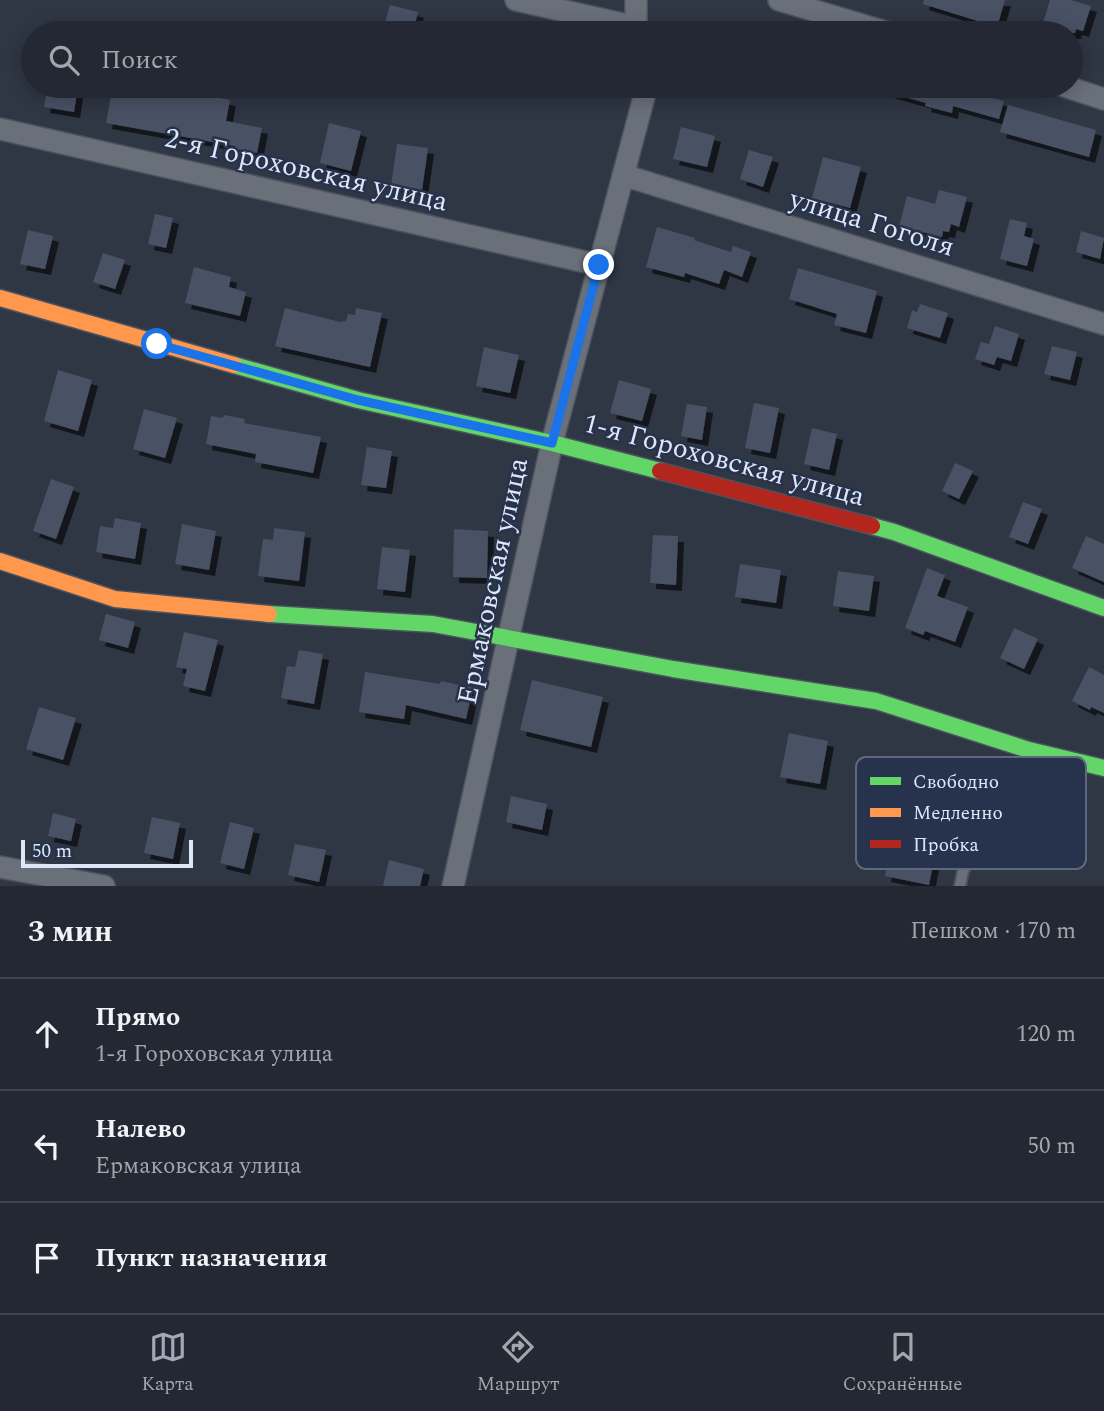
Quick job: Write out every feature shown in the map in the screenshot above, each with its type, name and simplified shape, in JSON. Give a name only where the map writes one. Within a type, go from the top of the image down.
[{"type":"street","points":[[516,0],[600,21]]},
{"type":"street","points":[[636,0],[636,21]]},
{"type":"street","points":[[779,0],[849,21]]},
{"type":"street","points":[[1083,92],[1104,99]]},
{"type":"street","name":"Ермаковская улица","points":[[453,886],[552,443],[645,98]]},
{"type":"street","name":"2-я Гороховская улица","points":[[0,129],[599,265]]},
{"type":"street","name":"улица Гоголя","points":[[623,175],[1104,324]]},
{"type":"street","name":"1-я Гороховская улица","points":[[0,298],[358,400],[552,443],[894,532],[1104,608]]},
{"type":"street","points":[[0,562],[115,599],[223,611],[433,624],[673,669],[876,701],[1029,751],[1055,757]]},
{"type":"street","points":[[1086,764],[1104,768]]},
{"type":"street","points":[[0,867],[104,886]]},
{"type":"lane","points":[[1026,757],[1029,751]]},
{"type":"lane","points":[[960,886],[964,869]]},
{"type":"building","points":[[924,0],[1005,0],[999,21],[978,21],[923,4]]},
{"type":"building","points":[[1050,0],[1071,0],[1091,6],[1083,31],[1083,21],[1044,21]]},
{"type":"building","points":[[390,5],[418,12],[416,21],[385,21]]},
{"type":"building","points":[[46,98],[76,98],[74,112],[44,107]]},
{"type":"building","points":[[111,98],[219,98],[230,100],[226,121],[262,128],[257,153],[235,149],[235,146],[106,123]]},
{"type":"building","points":[[908,98],[992,98],[1004,101],[999,119],[953,106],[952,113],[925,106],[926,103]]},
{"type":"building","points":[[1008,105],[1096,130],[1089,157],[1000,132]]},
{"type":"building","points":[[329,123],[361,131],[351,171],[320,163]]},
{"type":"building","points":[[681,127],[715,136],[707,167],[673,159]]},
{"type":"building","points":[[397,144],[428,148],[422,190],[391,186]]},
{"type":"building","points":[[749,150],[773,157],[763,187],[740,179]]},
{"type":"building","points":[[823,157],[861,167],[850,208],[812,198]]},
{"type":"building","points":[[939,190],[967,197],[959,227],[951,224],[949,232],[943,231],[942,237],[899,226],[907,196],[935,204]]},
{"type":"building","points":[[155,214],[173,218],[166,248],[148,244]]},
{"type":"building","points":[[1010,219],[1027,223],[1024,236],[1034,239],[1027,266],[1000,259]]},
{"type":"building","points":[[657,227],[731,252],[733,246],[751,252],[742,277],[724,270],[719,284],[685,273],[684,277],[646,267]]},
{"type":"building","points":[[28,230],[53,236],[45,269],[20,264]]},
{"type":"building","points":[[1081,231],[1104,238],[1100,259],[1076,252]]},
{"type":"building","points":[[103,253],[125,260],[115,289],[93,282]]},
{"type":"building","points":[[194,267],[231,277],[229,287],[246,292],[240,316],[185,303]]},
{"type":"building","points":[[798,268],[877,291],[866,333],[834,325],[837,314],[789,299]]},
{"type":"building","points":[[920,304],[948,313],[940,338],[907,328],[912,310],[917,312]]},
{"type":"building","points":[[285,308],[340,322],[346,321],[348,314],[355,315],[356,308],[382,313],[370,367],[275,346]]},
{"type":"building","points":[[995,326],[1019,334],[1011,361],[997,357],[994,365],[975,359],[981,342],[989,344]]},
{"type":"building","points":[[1052,346],[1077,352],[1070,380],[1044,374]]},
{"type":"building","points":[[484,347],[519,355],[510,393],[476,386]]},
{"type":"building","points":[[58,370],[92,380],[78,431],[44,421]]},
{"type":"building","points":[[619,380],[651,389],[642,421],[610,413]]},
{"type":"building","points":[[754,403],[779,408],[770,453],[745,448]]},
{"type":"building","points":[[687,404],[707,407],[702,440],[681,436]]},
{"type":"building","points":[[144,409],[177,418],[165,458],[133,449]]},
{"type":"building","points":[[224,415],[245,419],[244,423],[321,437],[313,473],[255,462],[256,454],[206,444],[211,416],[223,418]]},
{"type":"building","points":[[812,428],[837,434],[829,470],[804,464]]},
{"type":"building","points":[[367,447],[392,451],[386,488],[361,485]]},
{"type":"building","points":[[955,463],[973,471],[959,499],[942,491]]},
{"type":"building","points":[[51,479],[74,487],[56,539],[33,531]]},
{"type":"building","points":[[1023,502],[1042,509],[1028,544],[1009,537]]},
{"type":"building","points":[[115,518],[141,523],[135,559],[96,552],[100,526],[113,528]]},
{"type":"building","points":[[182,524],[216,531],[209,570],[175,564]]},
{"type":"building","points":[[274,528],[305,532],[299,581],[258,576],[263,539],[273,540]]},
{"type":"building","points":[[454,529],[488,531],[487,578],[453,577]]},
{"type":"building","points":[[653,535],[678,536],[676,585],[650,583]]},
{"type":"building","points":[[1086,536],[1104,544],[1104,582],[1072,568]]},
{"type":"building","points":[[382,547],[410,550],[405,592],[377,589]]},
{"type":"building","points":[[740,564],[781,570],[776,603],[735,597]]},
{"type":"building","points":[[927,568],[945,575],[937,596],[968,607],[955,642],[925,631],[923,635],[905,628]]},
{"type":"building","points":[[838,571],[874,576],[869,611],[833,606]]},
{"type":"building","points":[[106,614],[135,622],[128,648],[99,640]]},
{"type":"building","points":[[1014,628],[1038,639],[1024,669],[1000,658]]},
{"type":"building","points":[[184,632],[218,640],[205,691],[183,686],[187,669],[176,667]]},
{"type":"building","points":[[299,650],[323,654],[314,704],[281,698],[287,666],[295,667]]},
{"type":"building","points":[[1089,667],[1104,675],[1104,713],[1091,707],[1090,710],[1072,701]]},
{"type":"building","points":[[365,672],[440,684],[441,681],[473,688],[466,719],[406,705],[404,719],[359,712]]},
{"type":"building","points":[[532,680],[603,697],[591,747],[520,730]]},
{"type":"building","points":[[39,707],[76,718],[63,760],[26,749]]},
{"type":"building","points":[[789,733],[828,741],[820,784],[780,777]]},
{"type":"building","points":[[511,796],[547,804],[542,830],[506,822]]},
{"type":"building","points":[[53,813],[76,819],[71,841],[48,836]]},
{"type":"building","points":[[152,817],[180,823],[173,859],[144,853]]},
{"type":"building","points":[[230,822],[254,828],[244,869],[220,863]]},
{"type":"building","points":[[295,844],[326,850],[319,882],[288,875]]},
{"type":"building","points":[[389,860],[424,869],[420,886],[383,886]]},
{"type":"building","points":[[886,869],[932,869],[929,885],[885,876]]},
{"type":"traffic: fast","points":[[234,365],[358,400],[552,443],[660,471]]},
{"type":"traffic: fast","points":[[872,526],[1104,608]]},
{"type":"traffic: fast","points":[[269,614],[433,624],[673,669],[876,701],[1058,757]]},
{"type":"traffic: fast","points":[[1086,764],[1104,768]]},
{"type":"traffic: slow","points":[[0,298],[234,365]]},
{"type":"traffic: slow","points":[[0,561],[115,599],[269,614]]},
{"type":"traffic: jam","points":[[660,471],[872,526]]},
{"type":"route","points":[[157,344],[358,400],[552,443],[599,265]]}]
